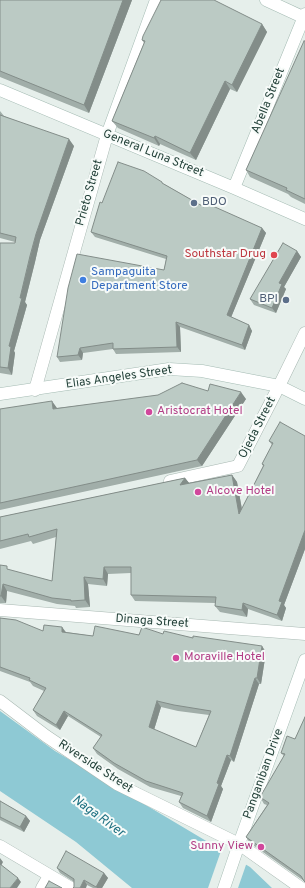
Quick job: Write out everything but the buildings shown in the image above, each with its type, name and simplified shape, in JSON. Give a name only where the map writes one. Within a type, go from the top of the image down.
[{"type":"street","name":"Prieto Street","points":[[34,390],[107,135],[156,0]]},
{"type":"street","points":[[266,0],[304,17]]},
{"type":"street","name":"Abella Street","points":[[234,188],[304,17]]},
{"type":"street","name":"General Luna Street","points":[[0,90],[305,219]]},
{"type":"street","points":[[279,386],[305,333]]},
{"type":"street","name":"Elias Angeles Street","points":[[0,394],[169,369],[202,371],[279,386],[305,399]]},
{"type":"street","name":"Ojeda Street","points":[[161,483],[238,466],[279,386]]},
{"type":"street","name":"Dinaga Street","points":[[0,610],[305,634]]},
{"type":"street","name":"Panganiban Drive","points":[[224,888],[305,660]]},
{"type":"street","name":"Riverside Street","points":[[0,701],[46,736],[117,784],[238,847],[301,888]]},
{"type":"street","points":[[0,846],[71,888]]},
{"type":"street","points":[[42,888],[49,876]]},
{"type":"water","name":"Naga River","points":[[0,711],[55,751],[250,867],[272,888],[132,888],[76,842],[0,791]]},
{"type":"pier","points":[[222,848],[247,862],[238,888],[208,888]]},
{"type":"place","name":"BDO","points":[[194,203]]},
{"type":"place","name":"Southstar Drug","points":[[274,255]]},
{"type":"place","name":"Sampaguita Department Store","points":[[83,280]]},
{"type":"place","name":"BPI","points":[[286,300]]},
{"type":"place","name":"Aristocrat Hotel","points":[[149,412]]},
{"type":"place","name":"Alcove Hotel","points":[[198,492]]},
{"type":"place","name":"Moraville Hotel","points":[[176,658]]},
{"type":"place","name":"Sunny View","points":[[261,847]]}]
